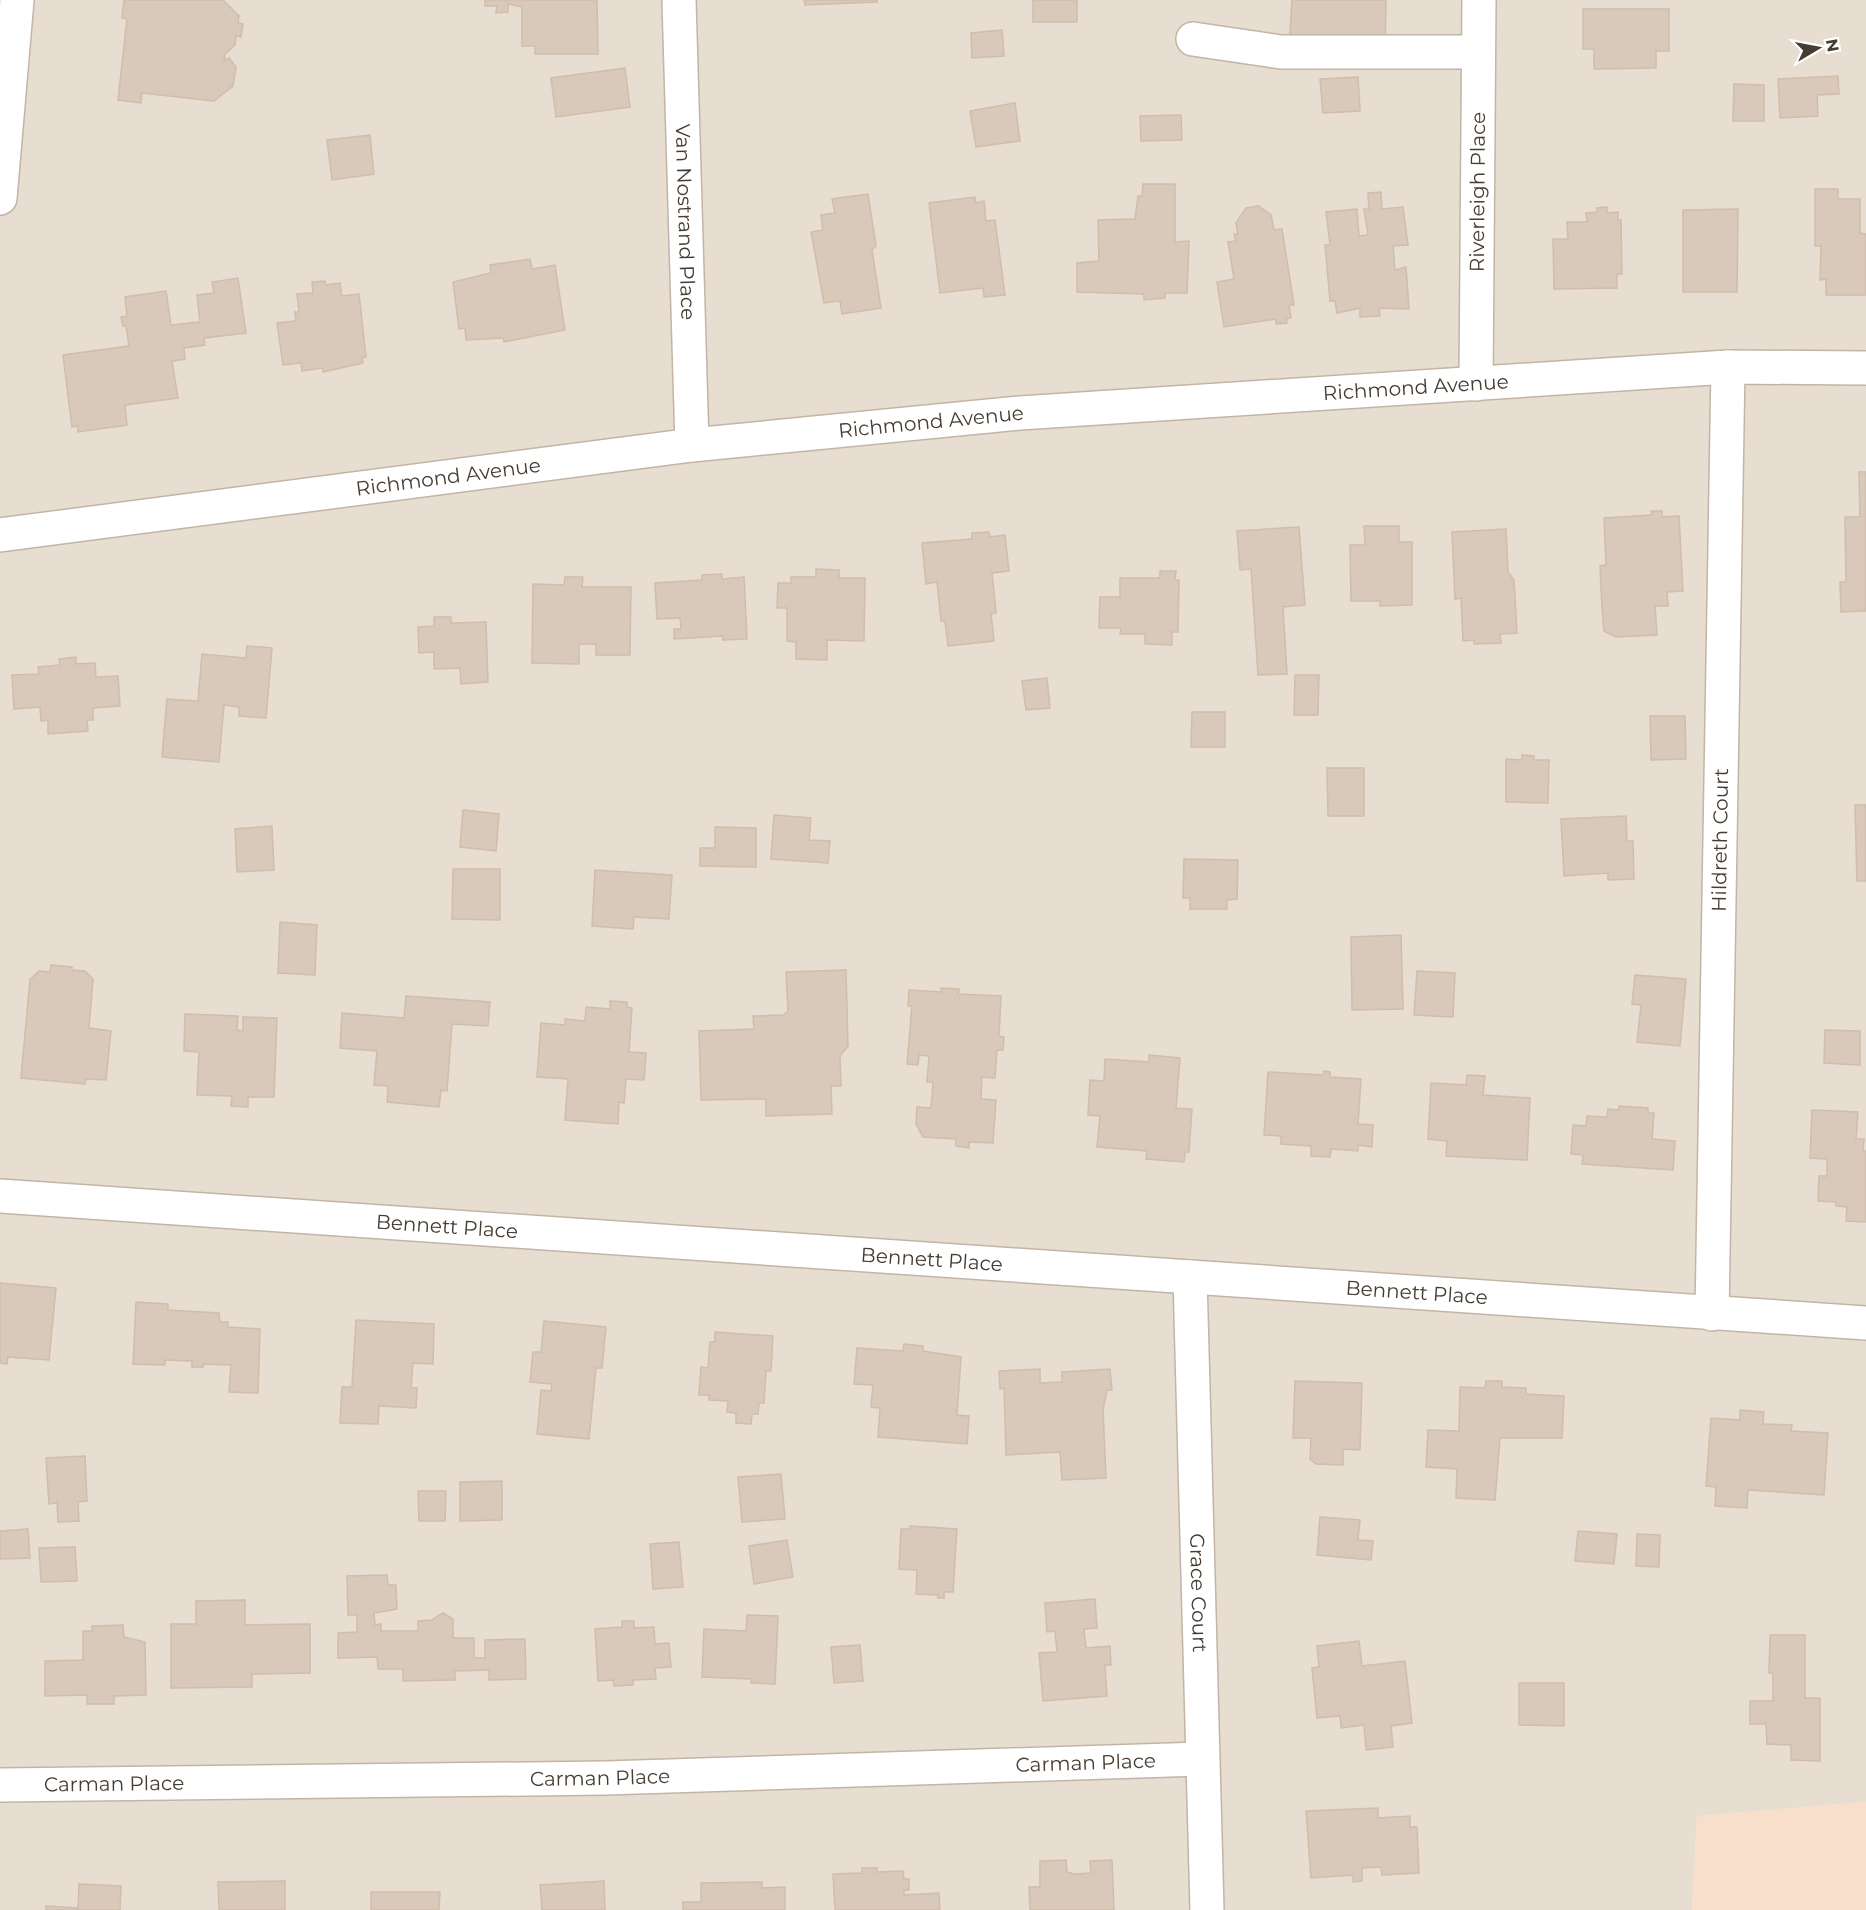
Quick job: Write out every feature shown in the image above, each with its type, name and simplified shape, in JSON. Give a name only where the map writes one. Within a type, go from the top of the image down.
[{"type":"street","points":[[0,198],[17,0]]},
{"type":"street","name":"Van Nostrand Place","points":[[679,0],[692,445]]},
{"type":"street","name":"Riverleigh Place","points":[[1476,384],[1479,0]]},
{"type":"street","points":[[1192,39],[1281,52],[1478,52]]},
{"type":"street","name":"Richmond Avenue","points":[[0,535],[692,445],[1020,413],[1728,367],[1866,368]]},
{"type":"street","name":"Hildreth Court","points":[[1712,1314],[1728,367]]},
{"type":"street","name":"Bennett Place","points":[[0,1196],[1866,1323]]},
{"type":"street","name":"Grace Court","points":[[1190,1277],[1201,1758],[1207,1910]]},
{"type":"street","name":"Carman Place","points":[[0,1785],[606,1778],[1201,1758]]},
{"type":"shaded area","points":[[0,0],[1866,0],[1866,1802],[1697,1816],[1692,1910],[0,1910]]},
{"type":"shaded area","points":[[1866,1802],[1866,1910],[1692,1910],[1697,1816]]},
{"type":"building","points":[[124,0],[223,0],[239,16],[238,23],[243,24],[241,37],[236,36],[235,45],[225,54],[224,61],[229,58],[236,67],[233,86],[214,101],[142,93],[141,103],[118,100],[127,19],[122,18]]},
{"type":"building","points":[[485,0],[597,0],[598,54],[535,54],[535,46],[522,46],[522,7],[508,4],[508,12],[496,13],[497,6],[485,6]]},
{"type":"building","points":[[804,0],[877,0],[877,2],[805,5]]},
{"type":"building","points":[[1033,0],[1077,0],[1077,22],[1033,22]]},
{"type":"building","points":[[1292,0],[1386,0],[1385,48],[1289,47]]},
{"type":"building","points":[[1583,9],[1669,9],[1669,51],[1656,51],[1656,68],[1594,69],[1594,49],[1583,49]]},
{"type":"building","points":[[1002,30],[1004,56],[972,58],[971,33]]},
{"type":"building","points":[[625,68],[630,107],[556,117],[551,78]]},
{"type":"building","points":[[1838,76],[1839,94],[1817,95],[1818,116],[1780,118],[1778,79]]},
{"type":"building","points":[[1358,77],[1360,111],[1323,113],[1320,79]]},
{"type":"building","points":[[1734,84],[1764,85],[1764,121],[1733,121]]},
{"type":"building","points":[[1015,103],[1020,141],[976,147],[970,111]]},
{"type":"building","points":[[1181,115],[1182,140],[1141,141],[1140,116]]},
{"type":"building","points":[[370,135],[374,174],[332,180],[327,140]]},
{"type":"building","points":[[1143,184],[1175,184],[1175,242],[1189,241],[1187,293],[1165,293],[1165,298],[1144,300],[1144,294],[1077,292],[1077,263],[1099,261],[1098,220],[1135,219],[1138,196],[1142,196]]},
{"type":"building","points":[[1815,189],[1838,189],[1838,199],[1860,199],[1860,233],[1866,234],[1866,295],[1826,295],[1826,279],[1820,280],[1821,246],[1815,246]]},
{"type":"building","points":[[1381,192],[1382,209],[1403,207],[1408,245],[1393,246],[1395,270],[1406,267],[1409,309],[1379,308],[1380,316],[1360,317],[1360,308],[1337,313],[1335,301],[1330,301],[1325,245],[1330,245],[1326,212],[1357,209],[1359,236],[1368,235],[1364,209],[1369,209],[1368,193]]},
{"type":"building","points":[[868,194],[876,246],[872,250],[881,308],[842,314],[840,301],[824,303],[811,232],[823,230],[821,215],[835,213],[832,199]]},
{"type":"building","points":[[975,197],[976,203],[984,201],[986,221],[995,220],[1005,295],[984,297],[983,288],[940,293],[929,203]]},
{"type":"building","points":[[1259,206],[1271,215],[1274,230],[1282,229],[1294,305],[1289,305],[1291,318],[1286,319],[1287,323],[1276,324],[1276,319],[1224,327],[1217,282],[1234,279],[1228,242],[1236,241],[1234,234],[1238,234],[1236,223],[1246,208]]},
{"type":"building","points":[[1607,207],[1607,213],[1618,212],[1618,220],[1621,220],[1622,274],[1617,274],[1617,288],[1554,289],[1553,239],[1568,239],[1567,222],[1587,222],[1586,213],[1597,212],[1597,208]]},
{"type":"building","points":[[1738,209],[1737,292],[1683,292],[1683,210]]},
{"type":"building","points":[[530,259],[532,269],[555,265],[565,330],[504,342],[503,338],[466,340],[465,328],[459,329],[453,282],[491,273],[490,265]]},
{"type":"building","points":[[238,278],[246,333],[204,338],[205,345],[184,348],[185,359],[172,361],[178,398],[125,405],[127,425],[78,432],[78,426],[72,427],[63,355],[129,346],[126,326],[123,326],[121,317],[127,316],[125,297],[166,291],[171,325],[200,322],[197,295],[214,293],[212,282]]},
{"type":"building","points":[[325,281],[326,285],[340,283],[342,296],[359,294],[366,357],[362,358],[363,363],[323,372],[323,368],[302,371],[301,363],[283,365],[277,323],[296,321],[295,312],[299,312],[297,294],[313,293],[312,282]]},
{"type":"building","points":[[1859,472],[1866,472],[1866,611],[1841,612],[1840,582],[1846,582],[1845,517],[1860,517]]},
{"type":"building","points":[[1651,511],[1662,511],[1662,517],[1679,516],[1683,591],[1667,592],[1668,606],[1655,606],[1657,635],[1616,637],[1604,631],[1600,566],[1606,565],[1604,518],[1652,515]]},
{"type":"building","points":[[1364,526],[1399,526],[1399,542],[1412,542],[1412,605],[1380,606],[1380,601],[1351,601],[1350,545],[1365,545]]},
{"type":"building","points":[[1299,527],[1305,605],[1283,607],[1287,674],[1258,675],[1251,569],[1240,570],[1237,531]]},
{"type":"building","points":[[1506,529],[1508,572],[1514,580],[1517,633],[1500,634],[1501,643],[1474,644],[1474,640],[1463,641],[1461,598],[1455,599],[1452,532]]},
{"type":"building","points":[[989,532],[990,537],[1005,535],[1009,571],[992,573],[996,613],[991,614],[994,641],[948,646],[945,621],[941,621],[937,582],[926,584],[922,543],[972,539],[972,533]]},
{"type":"building","points":[[816,569],[839,570],[839,578],[865,578],[864,641],[827,640],[827,660],[796,659],[796,642],[787,641],[787,608],[777,608],[778,583],[791,583],[791,577],[816,577]]},
{"type":"building","points":[[1160,571],[1176,571],[1175,580],[1179,580],[1178,632],[1172,632],[1172,645],[1145,644],[1145,634],[1120,634],[1121,628],[1099,628],[1100,597],[1120,597],[1120,578],[1160,578]]},
{"type":"building","points":[[722,574],[722,579],[744,577],[747,639],[723,640],[723,636],[674,639],[674,629],[681,629],[680,618],[657,619],[655,583],[702,580],[702,575]]},
{"type":"building","points":[[565,577],[583,577],[582,587],[631,587],[630,655],[596,655],[596,644],[579,644],[579,664],[532,663],[533,584],[564,585]]},
{"type":"building","points":[[434,617],[451,617],[451,623],[486,622],[488,682],[461,684],[460,668],[434,669],[434,652],[419,653],[418,627],[434,626]]},
{"type":"building","points":[[247,646],[272,648],[266,718],[239,716],[239,707],[224,705],[219,762],[162,757],[167,699],[198,701],[202,654],[246,658]]},
{"type":"building","points":[[76,657],[76,664],[95,663],[96,677],[118,676],[120,706],[93,708],[93,720],[87,720],[88,731],[48,734],[48,720],[41,721],[40,707],[14,709],[12,675],[39,674],[38,667],[60,665],[59,659]]},
{"type":"building","points":[[1295,675],[1319,675],[1318,715],[1294,715]]},
{"type":"building","points":[[1047,678],[1050,708],[1026,710],[1022,681]]},
{"type":"building","points":[[1192,712],[1225,712],[1225,747],[1191,747]]},
{"type":"building","points":[[1650,716],[1685,716],[1686,759],[1651,760]]},
{"type":"building","points":[[1522,755],[1534,756],[1534,760],[1549,760],[1548,803],[1506,802],[1506,759],[1522,760]]},
{"type":"building","points":[[1327,768],[1364,768],[1364,816],[1328,816]]},
{"type":"building","points":[[1855,805],[1866,805],[1866,881],[1857,881]]},
{"type":"building","points":[[463,810],[499,814],[496,851],[460,847]]},
{"type":"building","points":[[774,815],[811,818],[809,840],[830,841],[828,863],[771,859]]},
{"type":"building","points":[[1626,816],[1627,841],[1633,841],[1634,879],[1608,880],[1608,873],[1564,876],[1561,819]]},
{"type":"building","points":[[272,826],[274,870],[237,872],[235,829]]},
{"type":"building","points":[[715,827],[756,828],[756,867],[700,866],[700,848],[715,848]]},
{"type":"building","points":[[1184,859],[1238,860],[1237,899],[1227,900],[1227,909],[1190,909],[1190,898],[1183,898]]},
{"type":"building","points":[[453,869],[500,869],[500,920],[452,919]]},
{"type":"building","points":[[595,870],[672,875],[669,919],[634,917],[633,929],[592,926]]},
{"type":"building","points":[[280,922],[317,925],[315,975],[278,973]]},
{"type":"building","points":[[1401,935],[1403,1009],[1352,1010],[1351,937]]},
{"type":"building","points":[[51,965],[85,971],[93,979],[89,1028],[111,1031],[106,1080],[86,1079],[85,1084],[21,1078],[30,979],[39,971],[50,972]]},
{"type":"building","points":[[846,970],[848,1046],[840,1056],[841,1086],[831,1086],[832,1114],[766,1116],[766,1099],[701,1100],[699,1031],[754,1029],[753,1016],[783,1015],[788,1011],[786,972]]},
{"type":"building","points":[[1417,971],[1455,973],[1453,1017],[1414,1015]]},
{"type":"building","points":[[1635,975],[1686,979],[1680,1046],[1637,1042],[1641,1005],[1632,1004]]},
{"type":"building","points":[[941,988],[959,989],[958,994],[1001,996],[999,1036],[1004,1037],[1003,1050],[997,1050],[995,1078],[982,1077],[981,1099],[996,1100],[993,1143],[969,1142],[969,1148],[956,1146],[956,1139],[923,1137],[916,1124],[917,1107],[931,1108],[933,1082],[927,1082],[929,1056],[919,1055],[918,1065],[907,1064],[912,1006],[908,1006],[909,990],[941,992]]},
{"type":"building","points":[[406,996],[490,1002],[488,1026],[452,1024],[447,1091],[441,1090],[439,1107],[387,1102],[388,1086],[374,1085],[377,1051],[340,1048],[342,1013],[404,1018]]},
{"type":"building","points":[[610,1001],[627,1002],[627,1007],[632,1008],[629,1052],[646,1053],[644,1080],[626,1079],[624,1103],[619,1102],[618,1124],[565,1120],[568,1079],[537,1077],[541,1023],[565,1025],[565,1019],[585,1021],[586,1007],[610,1009]]},
{"type":"building","points":[[185,1014],[238,1016],[237,1030],[243,1031],[243,1017],[277,1018],[274,1097],[248,1097],[248,1107],[231,1106],[232,1096],[197,1095],[199,1052],[184,1051]]},
{"type":"building","points":[[1825,1030],[1860,1031],[1860,1065],[1824,1063]]},
{"type":"building","points":[[1149,1055],[1180,1058],[1176,1108],[1192,1109],[1189,1152],[1185,1152],[1184,1162],[1146,1159],[1147,1151],[1097,1147],[1100,1116],[1088,1115],[1090,1080],[1104,1081],[1105,1059],[1149,1062]]},
{"type":"building","points":[[1324,1071],[1330,1072],[1330,1077],[1361,1079],[1358,1124],[1373,1125],[1372,1147],[1358,1145],[1358,1151],[1331,1149],[1330,1157],[1311,1156],[1311,1146],[1281,1144],[1281,1136],[1264,1135],[1268,1072],[1323,1075]]},
{"type":"building","points":[[1467,1075],[1485,1076],[1483,1095],[1530,1098],[1527,1160],[1446,1156],[1447,1141],[1428,1139],[1431,1083],[1466,1085]]},
{"type":"building","points":[[1619,1106],[1648,1108],[1648,1113],[1654,1113],[1652,1139],[1675,1141],[1673,1170],[1582,1164],[1583,1155],[1571,1154],[1573,1125],[1586,1126],[1587,1116],[1607,1117],[1608,1109],[1619,1110]]},
{"type":"building","points":[[1812,1110],[1858,1112],[1856,1139],[1864,1139],[1863,1151],[1866,1151],[1866,1222],[1846,1221],[1847,1207],[1836,1206],[1836,1202],[1818,1201],[1819,1176],[1827,1176],[1827,1159],[1810,1158]]},
{"type":"building","points":[[0,1283],[56,1288],[49,1360],[8,1357],[7,1364],[0,1363]]},
{"type":"building","points":[[136,1302],[168,1304],[168,1310],[219,1313],[220,1322],[228,1322],[228,1327],[260,1329],[258,1393],[229,1392],[231,1365],[203,1364],[203,1367],[192,1367],[192,1361],[165,1360],[165,1365],[133,1364]]},
{"type":"building","points":[[356,1320],[434,1324],[433,1364],[413,1363],[411,1388],[417,1388],[416,1408],[379,1406],[378,1424],[340,1423],[342,1387],[352,1387]]},
{"type":"building","points":[[544,1321],[606,1327],[602,1368],[596,1368],[589,1439],[537,1434],[541,1390],[551,1391],[552,1384],[530,1382],[533,1352],[541,1352]]},
{"type":"building","points":[[715,1332],[773,1336],[771,1371],[766,1371],[764,1403],[759,1403],[758,1414],[752,1414],[751,1424],[736,1423],[736,1413],[727,1412],[728,1401],[709,1400],[709,1395],[699,1395],[701,1367],[708,1368],[710,1342],[715,1342]]},
{"type":"building","points":[[904,1344],[923,1346],[923,1351],[961,1357],[957,1415],[969,1416],[967,1444],[878,1437],[880,1408],[871,1407],[873,1385],[854,1384],[857,1348],[903,1351]]},
{"type":"building","points":[[1040,1369],[1040,1383],[1062,1382],[1062,1372],[1110,1369],[1112,1390],[1107,1390],[1103,1410],[1106,1478],[1062,1480],[1060,1452],[1006,1455],[1004,1388],[1000,1389],[999,1371]]},
{"type":"building","points":[[1295,1381],[1362,1383],[1360,1450],[1343,1449],[1343,1465],[1316,1464],[1310,1459],[1311,1438],[1293,1438]]},
{"type":"building","points":[[1486,1381],[1502,1381],[1502,1387],[1526,1388],[1526,1394],[1564,1396],[1562,1438],[1500,1438],[1495,1500],[1456,1498],[1457,1469],[1426,1467],[1428,1430],[1459,1431],[1460,1387],[1485,1388]]},
{"type":"building","points":[[1740,1410],[1764,1412],[1763,1424],[1792,1425],[1791,1431],[1828,1433],[1824,1495],[1748,1490],[1747,1508],[1715,1506],[1716,1487],[1706,1486],[1711,1418],[1740,1420]]},
{"type":"building","points":[[85,1456],[87,1501],[78,1502],[79,1521],[58,1522],[57,1503],[49,1504],[46,1458]]},
{"type":"building","points":[[781,1474],[785,1519],[742,1522],[738,1477]]},
{"type":"building","points":[[502,1481],[502,1520],[460,1521],[460,1482]]},
{"type":"building","points":[[418,1491],[446,1491],[445,1521],[419,1521]]},
{"type":"building","points":[[1320,1517],[1360,1520],[1358,1540],[1373,1541],[1371,1560],[1317,1555]]},
{"type":"building","points":[[910,1526],[957,1529],[953,1592],[944,1592],[944,1598],[938,1598],[938,1595],[916,1594],[917,1570],[899,1569],[901,1529],[909,1529]]},
{"type":"building","points":[[28,1529],[30,1558],[0,1559],[0,1531]]},
{"type":"building","points":[[1578,1531],[1617,1534],[1614,1564],[1575,1561]]},
{"type":"building","points":[[1637,1534],[1660,1535],[1659,1567],[1636,1566]]},
{"type":"building","points":[[787,1540],[793,1577],[754,1584],[749,1546]]},
{"type":"building","points":[[679,1542],[683,1587],[653,1589],[650,1544]]},
{"type":"building","points":[[75,1547],[77,1581],[41,1582],[39,1548]]},
{"type":"building","points":[[387,1575],[388,1585],[396,1585],[397,1609],[374,1613],[375,1625],[381,1624],[381,1631],[418,1631],[418,1621],[432,1620],[443,1613],[453,1619],[453,1638],[474,1638],[474,1658],[485,1658],[485,1640],[525,1639],[526,1679],[489,1680],[489,1670],[455,1671],[455,1680],[403,1681],[403,1669],[378,1669],[377,1657],[338,1658],[338,1633],[357,1632],[357,1615],[348,1615],[347,1576]]},
{"type":"building","points":[[1095,1599],[1097,1628],[1084,1629],[1086,1648],[1110,1646],[1111,1665],[1105,1665],[1107,1696],[1043,1701],[1039,1653],[1057,1652],[1055,1631],[1047,1632],[1045,1603]]},
{"type":"building","points":[[245,1600],[245,1625],[310,1624],[310,1673],[252,1674],[252,1687],[171,1688],[171,1624],[196,1624],[196,1601]]},
{"type":"building","points":[[747,1615],[778,1616],[775,1684],[751,1683],[751,1679],[702,1677],[704,1629],[746,1631]]},
{"type":"building","points":[[622,1621],[634,1621],[634,1628],[654,1627],[655,1644],[669,1643],[671,1667],[655,1668],[656,1679],[633,1680],[633,1685],[614,1686],[613,1680],[598,1681],[595,1629],[622,1627]]},
{"type":"building","points":[[123,1625],[124,1637],[145,1642],[146,1695],[114,1696],[114,1704],[87,1704],[87,1695],[45,1696],[45,1661],[83,1660],[83,1631],[92,1631],[92,1626]]},
{"type":"building","points":[[1770,1635],[1805,1635],[1805,1698],[1820,1698],[1820,1761],[1791,1760],[1791,1745],[1767,1744],[1766,1724],[1750,1724],[1750,1701],[1773,1701],[1773,1673],[1769,1673]]},
{"type":"building","points":[[1359,1641],[1362,1666],[1405,1661],[1412,1723],[1391,1726],[1393,1747],[1366,1750],[1364,1725],[1341,1728],[1340,1716],[1317,1718],[1312,1668],[1319,1667],[1317,1646]]},
{"type":"building","points":[[860,1645],[863,1681],[834,1683],[831,1647]]},
{"type":"building","points":[[1519,1683],[1564,1683],[1564,1726],[1519,1725]]},
{"type":"building","points":[[1378,1808],[1378,1818],[1410,1816],[1410,1827],[1417,1827],[1419,1873],[1382,1875],[1381,1867],[1362,1868],[1362,1881],[1353,1882],[1353,1875],[1311,1878],[1306,1811]]},
{"type":"building","points":[[1066,1860],[1067,1872],[1075,1874],[1091,1873],[1090,1861],[1112,1860],[1114,1910],[1030,1910],[1029,1887],[1040,1887],[1040,1861]]},
{"type":"building","points":[[862,1868],[877,1868],[877,1872],[903,1871],[904,1879],[909,1879],[909,1890],[904,1890],[904,1895],[939,1893],[940,1910],[835,1910],[833,1874],[862,1873]]},
{"type":"building","points":[[285,1881],[285,1910],[219,1910],[218,1882]]},
{"type":"building","points":[[604,1881],[605,1910],[542,1910],[540,1885]]},
{"type":"building","points":[[762,1882],[762,1888],[785,1887],[785,1910],[683,1910],[683,1902],[701,1902],[701,1883]]},
{"type":"building","points":[[79,1884],[121,1886],[120,1910],[46,1910],[46,1906],[78,1908]]},
{"type":"building","points":[[371,1892],[440,1892],[439,1910],[371,1910]]}]
